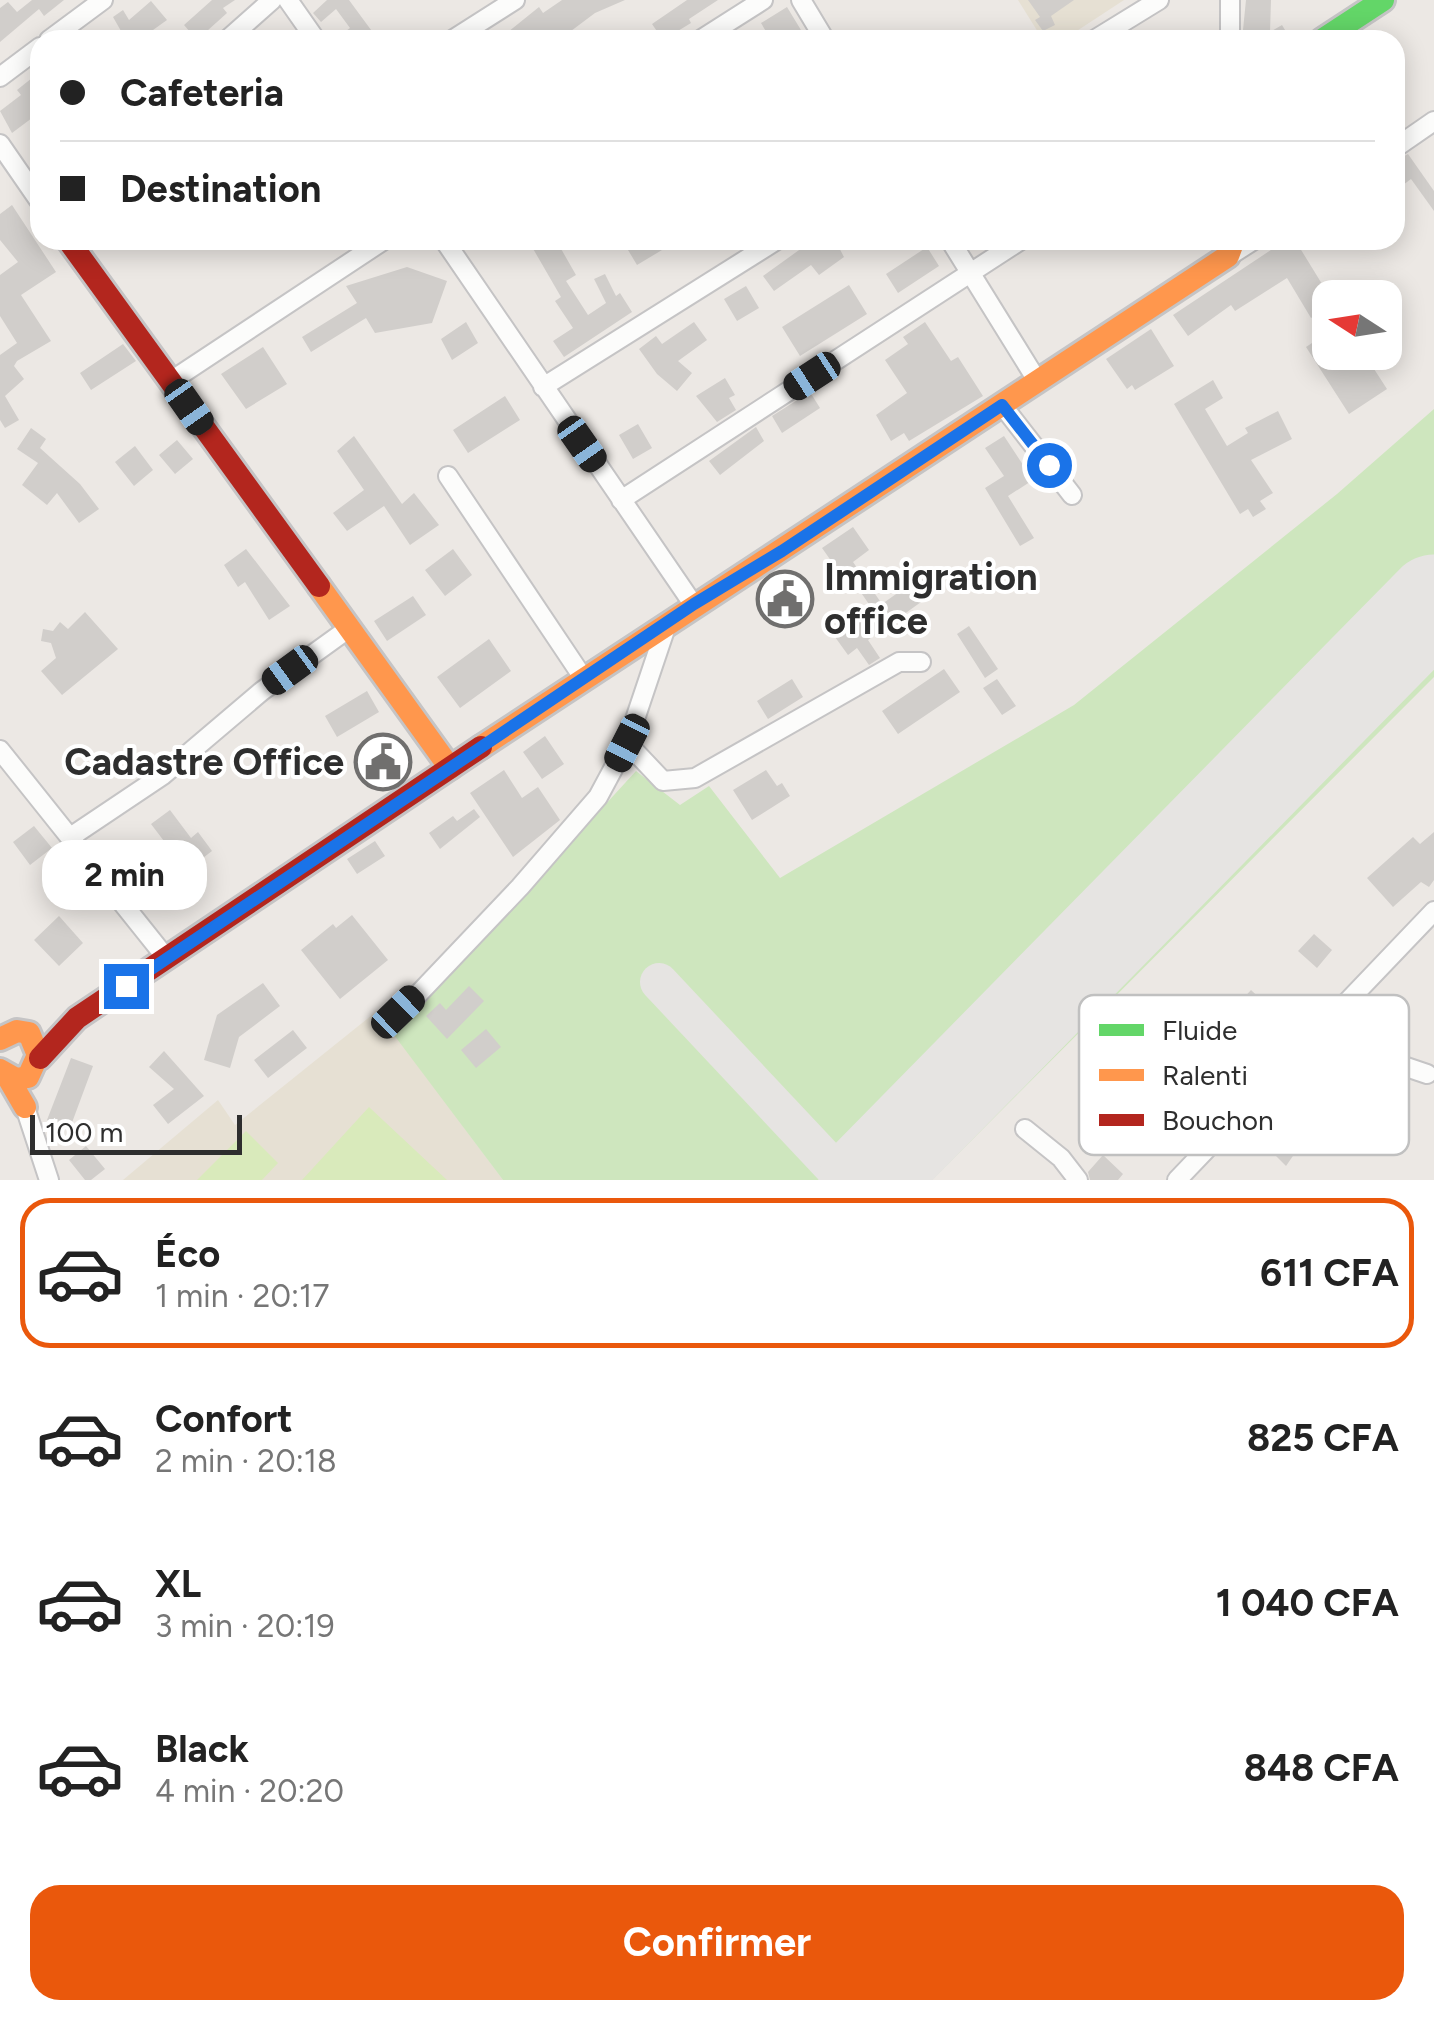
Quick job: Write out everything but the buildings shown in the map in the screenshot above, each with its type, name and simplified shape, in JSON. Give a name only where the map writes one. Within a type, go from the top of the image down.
[{"type":"main road","points":[[1337,30],[1383,0]]},
{"type":"main road","points":[[75,250],[450,768]]},
{"type":"main road","points":[[0,1038],[14,1032],[28,1034],[77,1018],[694,604],[782,551],[1038,382],[1228,250]]},
{"type":"main road","points":[[4,1073],[22,1077],[77,1018]]},
{"type":"main road","points":[[25,1107],[37,1064],[37,1044],[28,1034]]},
{"type":"main road","points":[[4,1073],[25,1107]]},
{"type":"street","points":[[63,30],[103,0]]},
{"type":"street","points":[[238,30],[272,0]]},
{"type":"street","points":[[288,0],[309,30]]},
{"type":"street","points":[[468,30],[515,0]]},
{"type":"street","points":[[716,30],[763,0]]},
{"type":"street","points":[[801,0],[819,30]]},
{"type":"street","points":[[1110,30],[1159,0]]},
{"type":"street","points":[[1230,0],[1230,30]]},
{"type":"street","points":[[0,77],[30,54]]},
{"type":"street","points":[[1405,141],[1434,121]]},
{"type":"street","points":[[0,144],[30,188]]},
{"type":"street","points":[[170,381],[369,250]]},
{"type":"street","points":[[451,250],[694,604]]},
{"type":"street","points":[[543,388],[761,250]]},
{"type":"street","points":[[957,250],[1038,382]]},
{"type":"street","points":[[621,500],[1006,250]]},
{"type":"street","points":[[1002,405],[1072,495]]},
{"type":"street","points":[[448,476],[584,679]]},
{"type":"street","points":[[388,1026],[598,797],[627,743],[667,623]]},
{"type":"street","points":[[72,836],[163,775],[262,691],[348,629]]},
{"type":"street","points":[[627,743],[663,781],[695,778],[899,662],[922,662]]},
{"type":"street","points":[[0,750],[167,959]]},
{"type":"street","points":[[1354,995],[1434,911]]},
{"type":"street","points":[[1409,1068],[1427,1074]]},
{"type":"street","points":[[25,1107],[48,1180]]},
{"type":"street","points":[[1024,1129],[1061,1158],[1078,1180]]},
{"type":"street","points":[[1177,1180],[1201,1155]]},
{"type":"shaded area","points":[[1018,0],[1124,0],[1078,30],[1037,30]]},
{"type":"shaded area","points":[[377,1011],[503,1180],[123,1180],[218,1100],[235,1125]]},
{"type":"green space","points":[[1434,409],[1434,677],[1117,995],[1079,995],[1079,1033],[932,1180],[503,1180],[394,1035],[636,771],[680,805],[709,786],[780,878],[1074,705],[1337,494]]},
{"type":"green space","points":[[369,1107],[447,1180],[302,1180]]},
{"type":"green space","points":[[246,1131],[278,1163],[262,1180],[197,1180]]},
{"type":"taxiway","points":[[659,982],[845,1180]]},
{"type":"runway","points":[[866,1180],[1434,602]]},
{"type":"traffic: fast","points":[[1337,30],[1383,0]]},
{"type":"traffic: slow","points":[[481,747],[1228,256],[1230,250]]},
{"type":"traffic: slow","points":[[319,586],[450,768]]},
{"type":"traffic: slow","points":[[0,1039],[17,1031],[29,1033],[38,1055],[28,1077],[16,1079],[0,1070]]},
{"type":"traffic: slow","points":[[7,1076],[25,1107]]},
{"type":"traffic: jam","points":[[75,250],[319,586]]},
{"type":"traffic: jam","points":[[40,1058],[77,1018],[481,747]]},
{"type":"place","name":"Immigration office","points":[[785,599]]},
{"type":"place","name":"Cadastre Office","points":[[383,762]]},
{"type":"route","points":[[126,986],[694,604],[782,551],[1002,405],[1049,465]]}]
